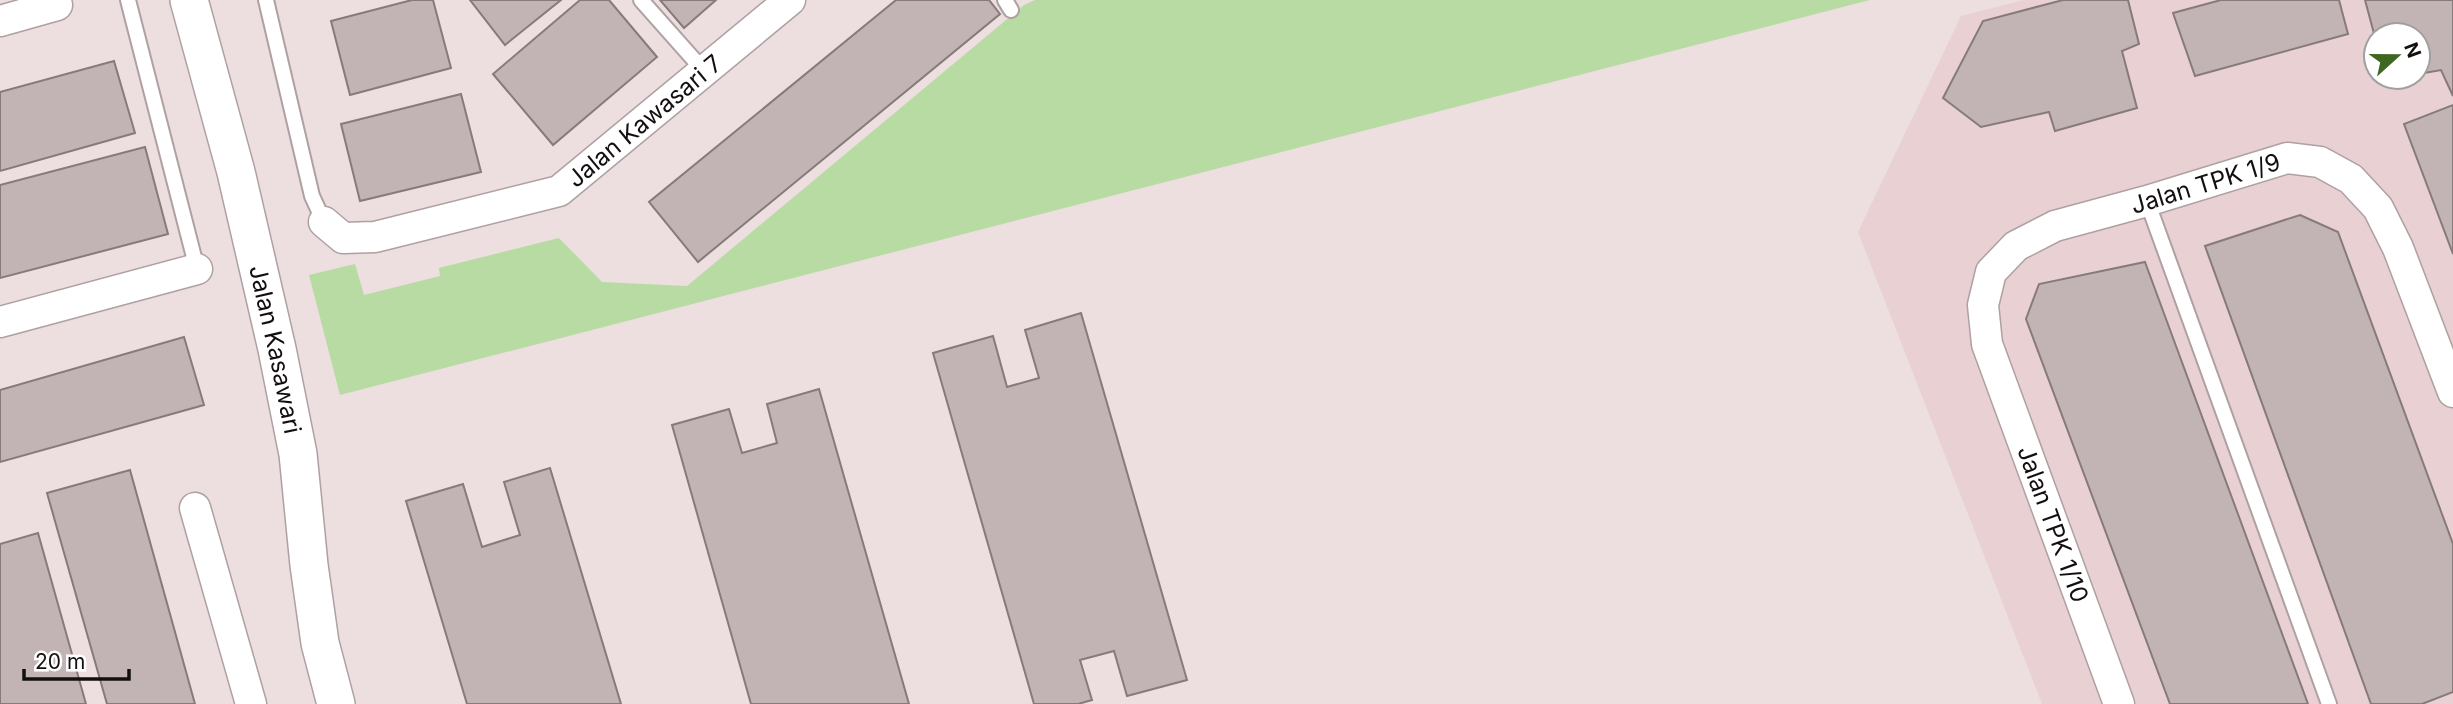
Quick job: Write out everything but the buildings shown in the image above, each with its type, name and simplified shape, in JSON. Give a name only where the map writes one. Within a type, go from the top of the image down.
[{"type":"street","name":"Jalan Kasawari","points":[[189,0],[236,172],[277,349],[298,454],[320,643],[337,704]]},
{"type":"street","name":"Jalan Kawasari 7","points":[[324,222],[343,238],[375,237],[559,191],[790,0]]},
{"type":"street","points":[[0,21],[57,5]]},
{"type":"street","name":"Jalan TPK 1/9","points":[[1987,344],[1983,305],[1991,272],[2016,247],[2054,226],[2287,158],[2320,162],[2351,179],[2378,208],[2398,248],[2453,392]]},
{"type":"street","points":[[0,322],[197,269]]},
{"type":"street","name":"Jalan TPK 1/10","points":[[1987,344],[2119,704]]},
{"type":"street","points":[[195,508],[251,704]]},
{"type":"lane","points":[[128,0],[197,269]]},
{"type":"lane","points":[[266,0],[312,196],[324,222]]},
{"type":"lane","points":[[641,0],[704,71]]},
{"type":"lane","points":[[2147,201],[2329,704]]},
{"type":"shaded area","points":[[2024,0],[2453,0],[2453,704],[2042,704],[1858,232],[1961,16]]},
{"type":"green space","points":[[1035,0],[1870,0],[340,395],[309,275],[355,264],[364,295],[440,276],[439,268],[559,238],[602,282],[687,286],[1024,5]]}]
